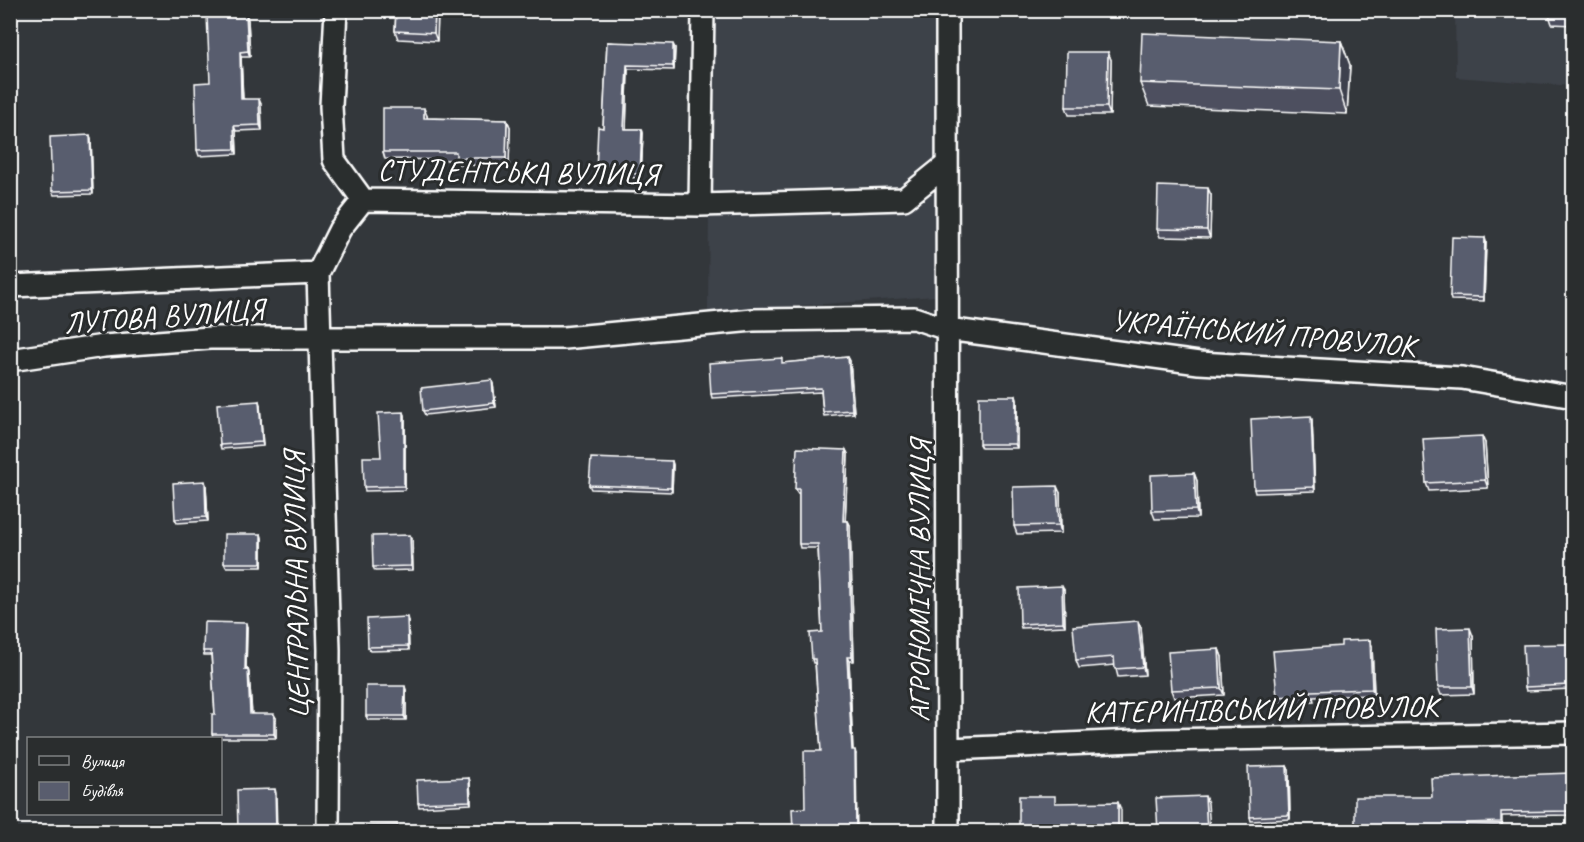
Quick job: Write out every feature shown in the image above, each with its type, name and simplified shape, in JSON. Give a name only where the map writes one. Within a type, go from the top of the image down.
[{"type":"street","points":[[336,10],[331,106],[334,160],[363,200]]},
{"type":"street","points":[[700,205],[703,10]]},
{"type":"street","name":"АГРОНОМІЧНА ВУЛИЦЯ","points":[[947,10],[948,831]]},
{"type":"street","name":"СТУДЕНТСЬКА ВУЛИЦЯ","points":[[318,273],[340,229],[363,200],[700,205],[904,199],[946,165]]},
{"type":"street","points":[[10,286],[318,273]]},
{"type":"street","name":"ЦЕНТРАЛЬНА ВУЛИЦЯ","points":[[318,273],[329,650],[328,831]]},
{"type":"street","name":"УКРАЇНСЬКИЙ ПРОВУЛОК","points":[[321,337],[380,336],[453,340],[564,338],[753,320],[915,318],[947,329],[1199,363],[1462,378],[1574,397]]},
{"type":"street","name":"ЛУГОВА ВУЛИЦЯ","points":[[10,360],[128,344],[210,338],[321,337]]},
{"type":"street","name":"КАТЕРИНІВСЬКИЙ ПРОВУЛОК","points":[[949,749],[1158,740],[1574,733]]},
{"type":"shaded area","points":[[711,11],[936,11],[936,296],[708,312]]},
{"type":"shaded area","points":[[1455,11],[1573,11],[1573,86],[1456,77]]},
{"type":"building","points":[[396,10],[435,10],[434,33],[395,31]]},
{"type":"building","points":[[1548,10],[1574,10],[1574,14],[1548,12]]},
{"type":"building","points":[[246,14],[248,51],[240,52],[241,99],[259,99],[260,125],[234,126],[235,149],[197,150],[195,83],[210,82],[207,16]]},
{"type":"building","points":[[1142,33],[1341,41],[1339,90],[1140,83]]},
{"type":"building","points":[[607,42],[673,44],[673,66],[627,65],[624,129],[642,129],[640,174],[596,172],[598,127],[603,128]]},
{"type":"building","points":[[1067,52],[1108,52],[1107,107],[1066,107]]},
{"type":"building","points":[[383,108],[424,108],[424,118],[507,120],[506,158],[456,158],[456,152],[383,152]]},
{"type":"building","points":[[90,135],[92,190],[52,191],[50,137]]},
{"type":"building","points":[[10,165],[13,165],[12,195],[10,195]]},
{"type":"building","points":[[1158,186],[1208,188],[1207,230],[1157,229]]},
{"type":"building","points":[[1452,237],[1485,238],[1483,297],[1450,296]]},
{"type":"building","points":[[848,357],[852,410],[823,412],[821,388],[711,394],[709,363],[782,358],[782,363]]},
{"type":"building","points":[[492,380],[494,403],[423,411],[421,388]]},
{"type":"building","points":[[979,396],[1016,396],[1015,444],[979,444]]},
{"type":"building","points":[[259,401],[262,442],[220,445],[217,404]]},
{"type":"building","points":[[404,412],[404,486],[364,487],[363,457],[381,457],[378,413]]},
{"type":"building","points":[[1311,416],[1314,487],[1254,489],[1251,419]]},
{"type":"building","points":[[1482,436],[1485,480],[1426,483],[1423,439]]},
{"type":"building","points":[[797,448],[846,450],[843,521],[848,521],[852,657],[847,657],[852,750],[855,750],[856,831],[793,831],[792,809],[805,808],[804,751],[821,751],[815,659],[812,659],[810,633],[822,632],[818,544],[799,544],[799,489],[795,489]]},
{"type":"building","points":[[591,458],[672,461],[671,488],[589,485]]},
{"type":"building","points":[[1194,473],[1196,510],[1152,511],[1151,475]]},
{"type":"building","points":[[205,481],[206,517],[175,519],[173,483]]},
{"type":"building","points":[[1057,486],[1059,525],[1014,526],[1013,487]]},
{"type":"building","points":[[224,534],[261,534],[261,563],[224,563]]},
{"type":"building","points":[[410,535],[411,566],[373,567],[372,536]]},
{"type":"building","points":[[1062,586],[1063,622],[1020,624],[1019,588]]},
{"type":"building","points":[[407,617],[408,646],[368,647],[367,619]]},
{"type":"building","points":[[1138,621],[1143,667],[1115,669],[1114,657],[1076,660],[1073,626]]},
{"type":"building","points":[[204,622],[246,623],[245,670],[248,669],[250,714],[274,714],[274,734],[212,734],[212,714],[215,714],[211,651],[203,651]]},
{"type":"building","points":[[1470,628],[1472,687],[1438,687],[1436,629]]},
{"type":"building","points":[[1370,640],[1372,689],[1311,691],[1311,695],[1277,697],[1273,651],[1341,646],[1341,641]]},
{"type":"building","points":[[1568,644],[1570,685],[1525,687],[1523,645]]},
{"type":"building","points":[[1219,649],[1221,688],[1171,690],[1168,652]]},
{"type":"building","points":[[366,686],[405,686],[404,716],[366,716]]},
{"type":"building","points":[[1287,766],[1289,815],[1250,817],[1248,767]]},
{"type":"building","points":[[1571,773],[1571,811],[1501,812],[1501,822],[1466,823],[1466,831],[1355,831],[1355,797],[1432,797],[1431,778]]},
{"type":"building","points":[[469,778],[470,801],[418,803],[417,780]]},
{"type":"building","points":[[275,789],[276,831],[238,831],[237,790]]},
{"type":"building","points":[[1019,796],[1055,796],[1055,803],[1118,802],[1118,831],[1019,831]]},
{"type":"building","points":[[1205,796],[1207,831],[1158,831],[1156,798]]},
{"type":"building","points":[[398,825],[398,831],[367,831],[366,826]]}]
